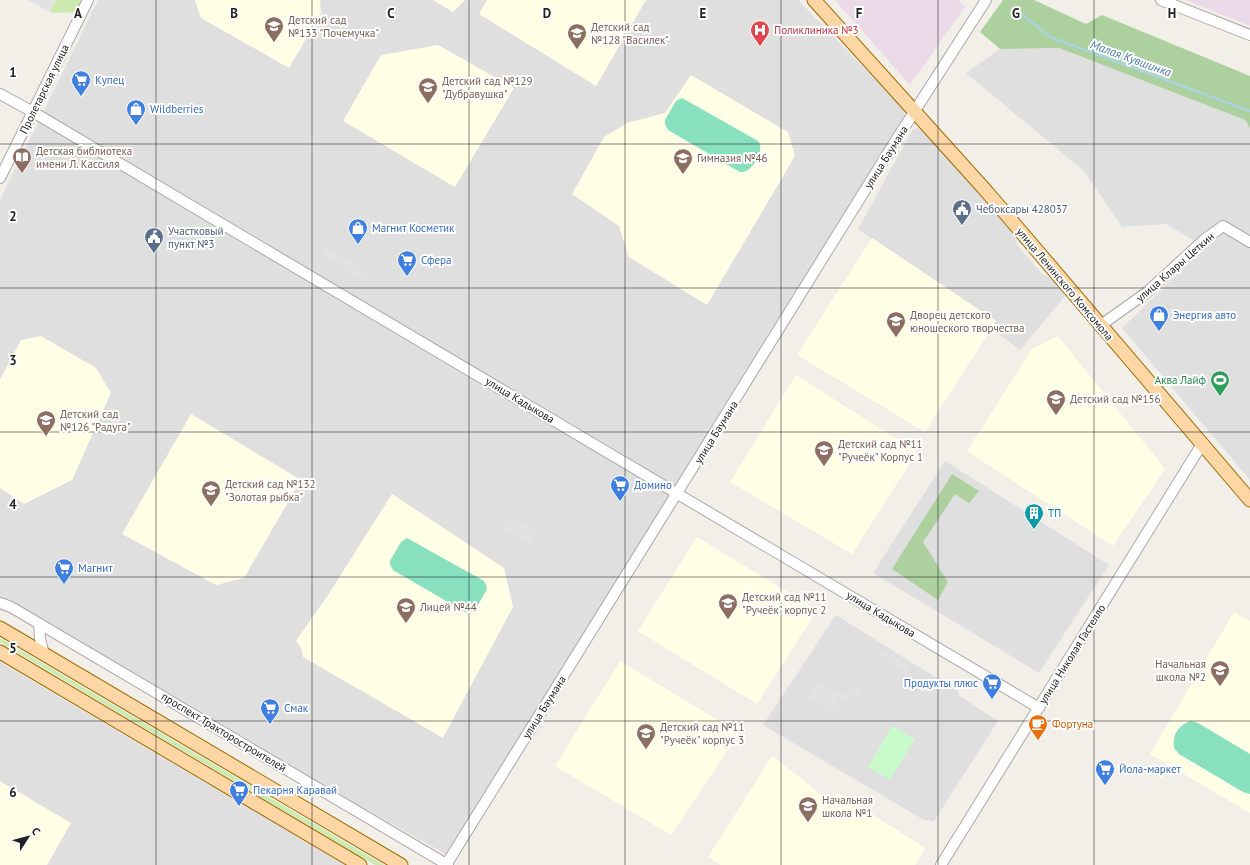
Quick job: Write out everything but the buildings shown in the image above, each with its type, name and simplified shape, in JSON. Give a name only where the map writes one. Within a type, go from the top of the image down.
[{"type":"main road","name":"улица Ленинского Комсомола","points":[[814,0],[915,111],[1250,500]]},
{"type":"main road","points":[[0,628],[401,865]]},
{"type":"main road","points":[[0,652],[360,865]]},
{"type":"street","name":"Пролетарская улица","points":[[0,178],[34,112],[88,0]]},
{"type":"street","name":"улица Баумана","points":[[447,865],[915,111],[986,0]]},
{"type":"street","points":[[1161,0],[1250,35]]},
{"type":"street","name":"улица Кадыкова","points":[[0,94],[34,112],[1039,708]]},
{"type":"street","name":"улица Клары Цеткин","points":[[1100,324],[1146,293],[1205,239],[1223,226],[1250,242]]},
{"type":"street","name":"улица Николая Гастелло","points":[[942,865],[1202,444]]},
{"type":"street","name":"проспект Тракторостроителей","points":[[0,603],[11,607],[447,865]]},
{"type":"street","points":[[39,624],[44,654]]},
{"type":"shaded area","points":[[28,0],[56,0],[49,12]]},
{"type":"shaded area","points":[[98,0],[798,0],[903,108],[905,116],[904,123],[449,856],[0,604],[0,200]]},
{"type":"shaded area","name":"Детский сад №133 \"Почемучка\"","points":[[195,0],[320,0],[321,13],[289,68],[201,18]]},
{"type":"shaded area","points":[[433,0],[465,0],[453,12]]},
{"type":"shaded area","name":"Детский сад №128 \"Василек\"","points":[[487,0],[646,0],[596,86],[479,14]]},
{"type":"shaded area","points":[[835,0],[959,0],[965,7],[910,85]]},
{"type":"shaded area","points":[[1185,0],[1250,0],[1250,26]]},
{"type":"shaded area","name":"Детский сад №129 \"Дубравушка\"","points":[[438,45],[514,88],[455,187],[343,121],[381,55]]},
{"type":"shaded area","points":[[1059,48],[1245,120],[1250,128],[1250,480],[1122,328],[1205,247],[1166,224],[1122,227],[1084,171],[966,73],[1000,49]]},
{"type":"shaded area","name":"Гимназия №46","points":[[691,75],[788,132],[795,156],[707,305],[629,257],[619,226],[572,194],[604,137],[627,123],[665,113]]},
{"type":"shaded area","points":[[921,128],[1013,232],[1017,245],[1041,273],[1052,279],[1065,296],[1020,350],[858,229],[913,129]]},
{"type":"shaded area","name":"Дворец детского юношеского творчества","points":[[872,238],[996,321],[925,432],[797,355]]},
{"type":"shaded area","points":[[327,249],[368,273],[364,281],[323,256]]},
{"type":"shaded area","name":"Детский сад №126 \"Радуга\"","points":[[41,336],[96,368],[111,393],[72,480],[24,504],[0,488],[0,379],[21,340]]},
{"type":"shaded area","name":"Детский сад №156","points":[[1058,336],[1165,469],[1113,546],[967,451],[1032,349]]},
{"type":"shaded area","name":"Детский сад №11 \"Ручеёк\" Корпус 1","points":[[796,375],[917,452],[852,554],[730,482]]},
{"type":"shaded area","name":"Детский сад №132 \"Золотая рыбка\"","points":[[191,414],[301,480],[244,578],[216,585],[122,534]]},
{"type":"shaded area","points":[[945,461],[1109,565],[1039,673],[873,573]]},
{"type":"shaded area","name":"Лицей №44","points":[[392,494],[504,568],[513,607],[443,738],[303,657],[301,648],[296,641],[328,595]]},
{"type":"shaded area","points":[[511,515],[538,531],[530,545],[503,528]]},
{"type":"shaded area","name":"Детский сад №11 \"Ручеёк\" корпус 2","points":[[697,537],[817,610],[757,704],[638,631]]},
{"type":"shaded area","name":"Начальная школа №2","points":[[1234,612],[1250,621],[1250,813],[1150,754]]},
{"type":"shaded area","points":[[836,615],[959,692],[958,695],[998,721],[934,821],[924,820],[763,725]]},
{"type":"shaded area","points":[[883,651],[911,667],[908,673],[880,656]]},
{"type":"shaded area","name":"Детский сад №11 \"Ручеёк\" корпус 3","points":[[620,661],[739,733],[671,835],[555,766]]},
{"type":"shaded area","points":[[0,662],[345,865],[0,865]]},
{"type":"shaded area","points":[[817,681],[840,695],[859,687],[861,692],[843,701],[840,696],[835,704],[841,709],[836,716],[807,697]]},
{"type":"shaded area","name":"Начальная школа №1","points":[[772,756],[826,798],[839,793],[925,848],[915,865],[721,865],[708,857]]},
{"type":"shaded area","points":[[0,781],[71,823],[47,865],[0,865]]},
{"type":"green space","points":[[56,0],[88,0],[82,13],[49,12]]},
{"type":"green space","points":[[1003,0],[1034,0],[1086,24],[1102,15],[1250,76],[1250,128],[1245,120],[1059,48],[1000,49],[980,32]]},
{"type":"green space","points":[[682,98],[758,141],[760,145],[759,155],[749,169],[744,172],[740,172],[668,130],[665,120],[676,101]]},
{"type":"green space","points":[[952,474],[979,491],[969,503],[955,494],[923,542],[948,582],[938,600],[892,569]]},
{"type":"green space","points":[[407,538],[484,581],[487,587],[486,591],[475,610],[469,613],[465,612],[393,570],[390,561],[401,542]]},
{"type":"green space","points":[[0,638],[384,865],[375,865],[0,642]]},
{"type":"green space","points":[[1191,721],[1198,723],[1250,754],[1250,794],[1243,792],[1179,754],[1174,748],[1174,739],[1177,731],[1183,725]]},
{"type":"green space","points":[[892,726],[915,739],[890,780],[868,767]]},
{"type":"waterway","name":"Малая Кувшинка","points":[[1014,8],[1050,37],[1250,111]]},
{"type":"place","name":"Детский сад №133 \"Почемучка\"","points":[[274,43]]},
{"type":"place","name":"Поликлиника №3","points":[[760,47]]},
{"type":"place","name":"Детский сад №128 \"Василек\"","points":[[577,50]]},
{"type":"place","name":"Купец","points":[[81,97]]},
{"type":"place","name":"Детский сад №129 \"Дубравушка\"","points":[[428,104]]},
{"type":"place","name":"Wildberries","points":[[136,126]]},
{"type":"place","name":"Детская библиотека имени Л. Кассиля","points":[[22,174]]},
{"type":"place","name":"Гимназия №46","points":[[683,175]]},
{"type":"place","name":"Чебоксары 428037","points":[[962,226]]},
{"type":"place","name":"Магнит Косметик","points":[[358,245]]},
{"type":"place","name":"Участковый пункт №3","points":[[154,254]]},
{"type":"place","name":"Сфера","points":[[407,277]]},
{"type":"place","name":"Энергия авто","points":[[1159,332]]},
{"type":"place","name":"Дворец детского юношеского творчества","points":[[896,338]]},
{"type":"place","name":"Аква Лайф","points":[[1220,397]]},
{"type":"place","name":"Детский сад №156","points":[[1056,416]]},
{"type":"place","name":"Детский сад №126 \"Радуга\"","points":[[46,437]]},
{"type":"place","name":"Детский сад №11 \"Ручеёк\" Корпус 1","points":[[824,467]]},
{"type":"place","name":"Домино","points":[[620,502]]},
{"type":"place","name":"Детский сад №132 \"Золотая рыбка\"","points":[[211,507]]},
{"type":"place","name":"ТП","points":[[1034,530]]},
{"type":"place","name":"Магнит","points":[[64,585]]},
{"type":"place","name":"Детский сад №11 \"Ручеёк\" корпус 2","points":[[728,620]]},
{"type":"place","name":"Лицей №44","points":[[406,624]]},
{"type":"place","name":"Начальная школа №2","points":[[1220,687]]},
{"type":"place","name":"Продукты плюс","points":[[992,700]]},
{"type":"place","name":"Смак","points":[[270,725]]},
{"type":"place","name":"Фортуна","points":[[1038,741]]},
{"type":"place","name":"Детский сад №11 \"Ручеёк\" корпус 3","points":[[646,750]]},
{"type":"place","name":"Йола-маркет","points":[[1105,786]]},
{"type":"place","name":"Пекарня Каравай","points":[[239,807]]},
{"type":"place","name":"Начальная школа №1","points":[[808,823]]}]
